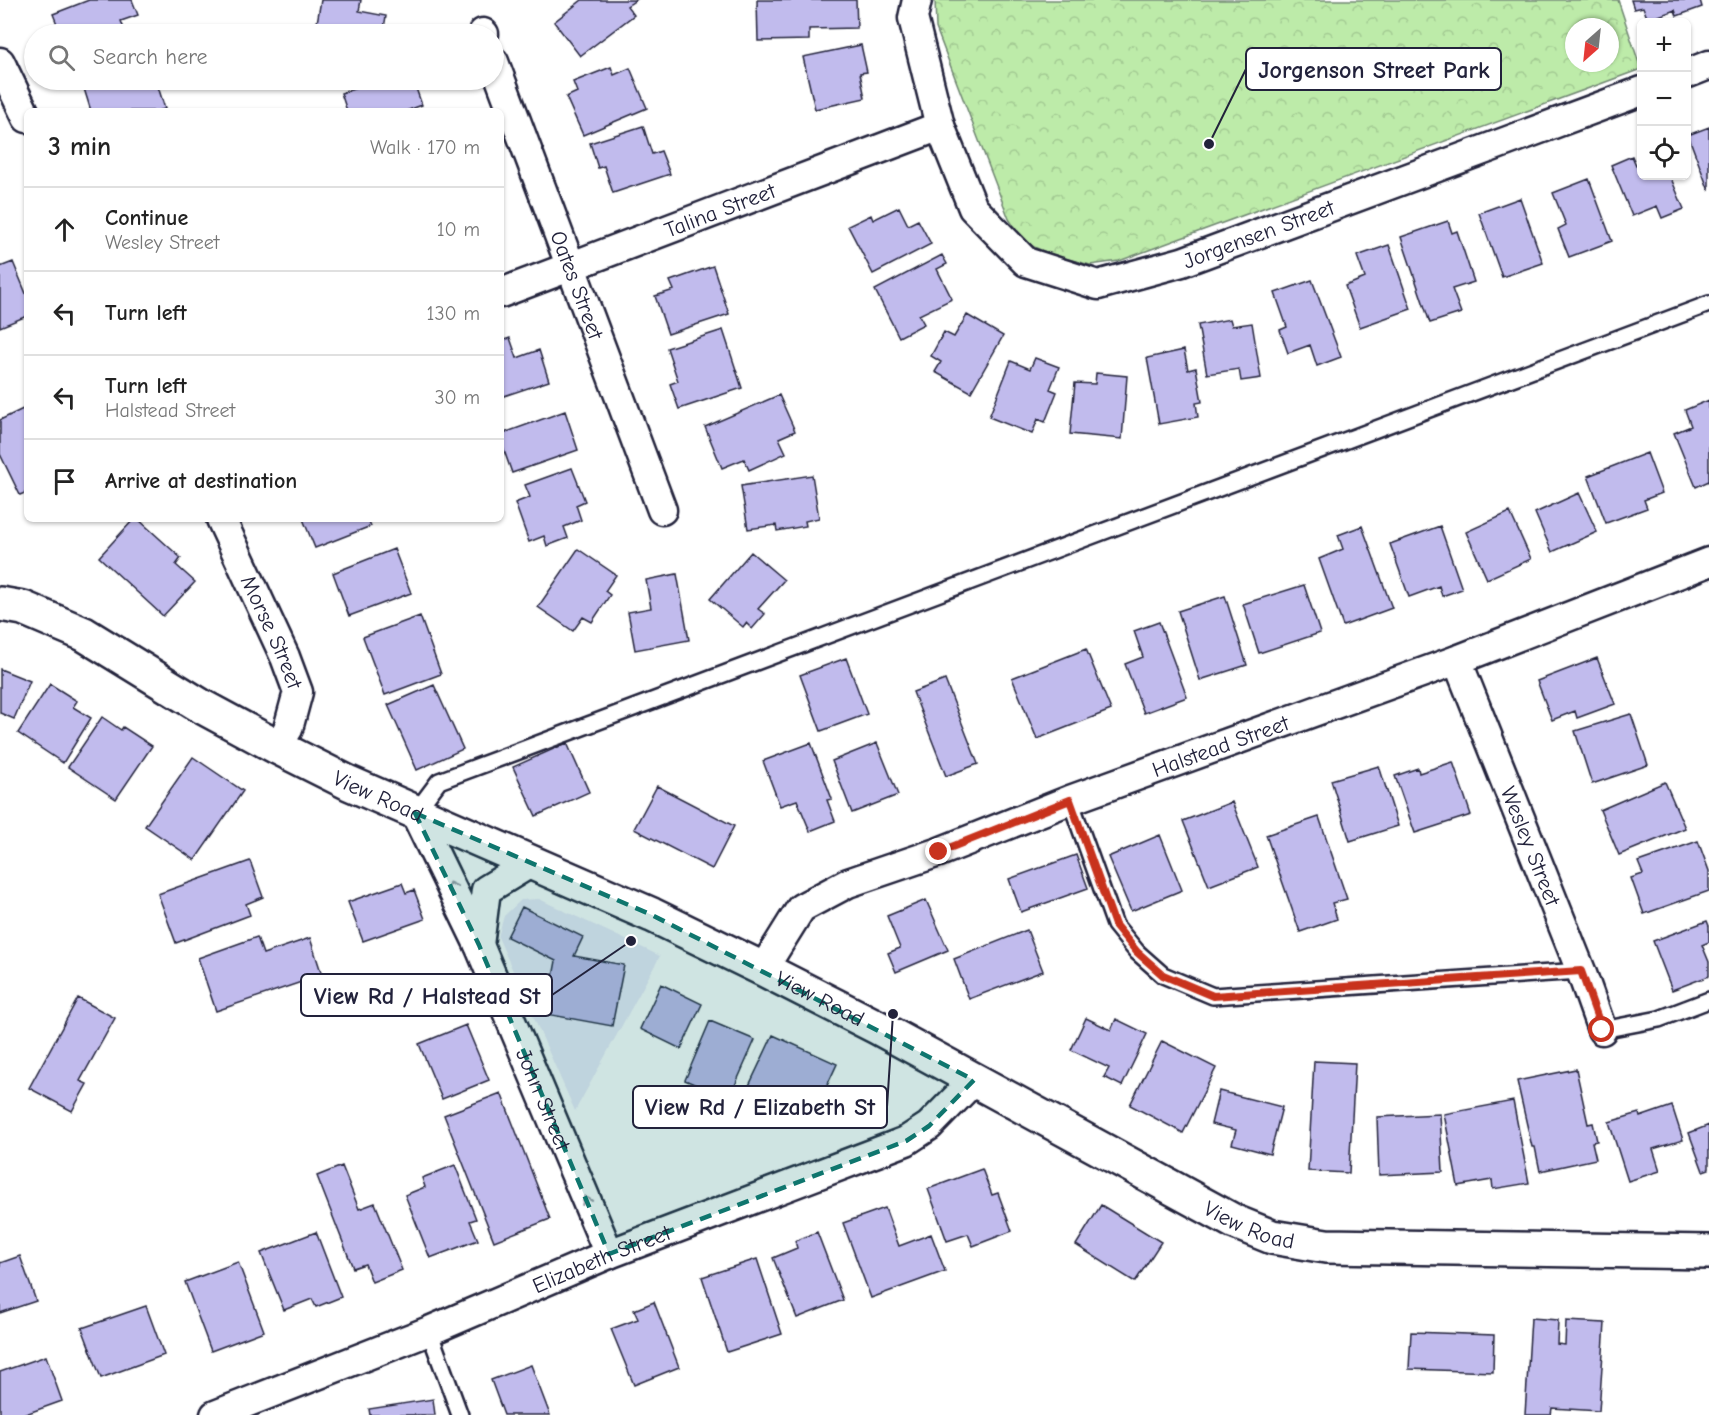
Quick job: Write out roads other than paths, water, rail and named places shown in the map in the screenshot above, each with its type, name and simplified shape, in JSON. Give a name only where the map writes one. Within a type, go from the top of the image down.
[{"type":"street","name":"Jorgensen Street","points":[[916,0],[913,18],[940,126],[973,207],[1026,262],[1098,285],[1182,262],[1637,92]]},
{"type":"street","points":[[0,62],[24,112]]},
{"type":"street","points":[[1691,72],[1709,65]]},
{"type":"street","name":"Oates Street","points":[[504,89],[662,510]]},
{"type":"street","name":"Talina Street","points":[[504,293],[940,126]]},
{"type":"street","name":"Morse Street","points":[[222,522],[285,657],[298,692],[288,729],[277,747]]},
{"type":"street","name":"Halstead Street","points":[[763,969],[801,908],[848,883],[939,852],[1070,800],[1457,660],[1708,564]]},
{"type":"street","name":"View Road","points":[[0,604],[23,608],[84,634],[201,706],[349,783],[652,915],[763,969],[876,1027],[1225,1217],[1272,1236],[1326,1246],[1709,1252]]},
{"type":"street","name":"Wesley Street","points":[[1457,660],[1581,971],[1602,1030]]},
{"type":"street","name":"John Street","points":[[416,813],[479,945],[609,1254]]},
{"type":"street","points":[[479,945],[486,890],[532,862]]},
{"type":"street","name":"Elizabeth Street","points":[[215,1415],[429,1332],[609,1254],[906,1141],[928,1126],[974,1080]]},
{"type":"lane","points":[[416,813],[439,781],[1709,304]]},
{"type":"lane","points":[[1070,800],[1115,925],[1137,952],[1163,975],[1213,996],[1581,971]]},
{"type":"lane","points":[[1602,1030],[1659,1019],[1709,1000]]},
{"type":"lane","points":[[429,1332],[460,1415]]},
{"type":"place","name":"Jorgenson Street Park","points":[[1209,144]]},
{"type":"place","name":"View Rd / Halstead St","points":[[631,941]]},
{"type":"place","name":"View Rd / Elizabeth St","points":[[893,1014]]}]
